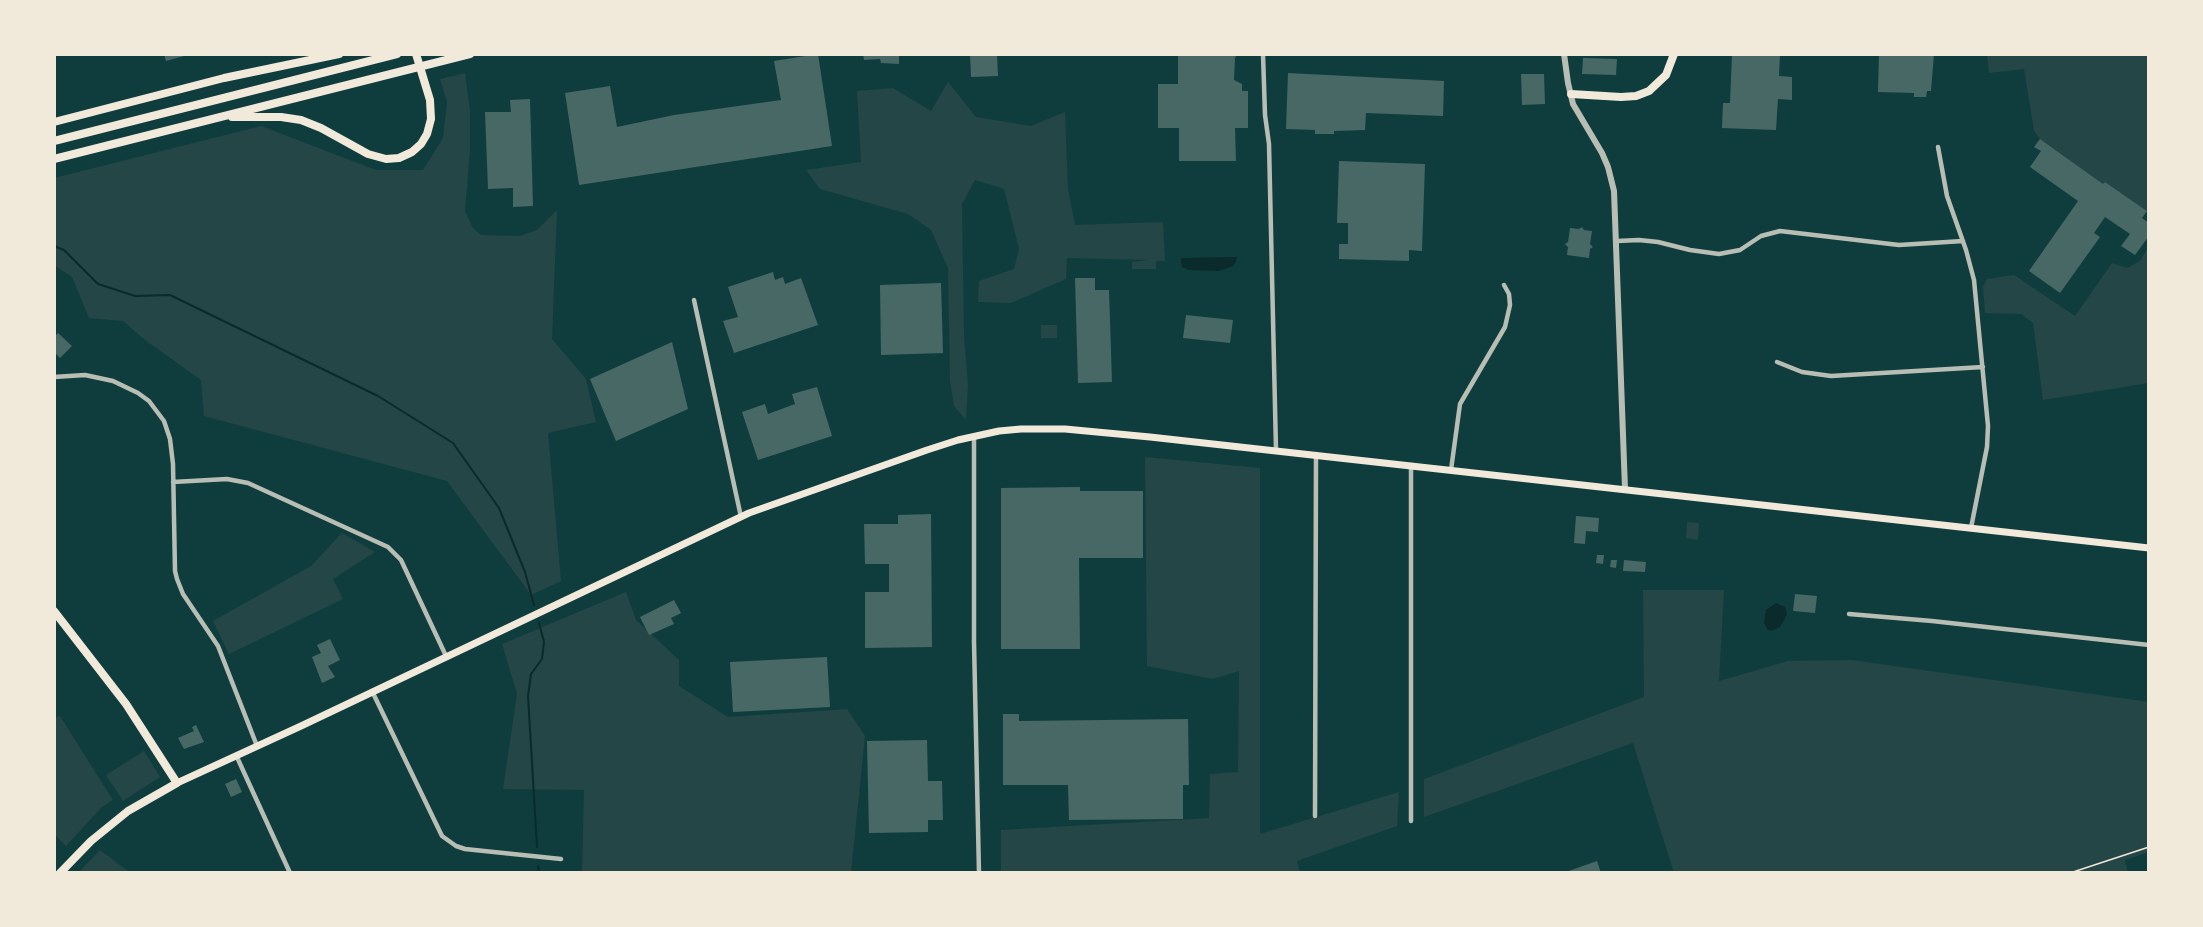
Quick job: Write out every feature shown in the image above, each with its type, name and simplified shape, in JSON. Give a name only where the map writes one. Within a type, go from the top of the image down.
[{"type":"main road","points":[[54,122],[224,78],[339,54]]},
{"type":"main road","points":[[54,141],[397,54]]},
{"type":"main road","points":[[218,118],[266,117],[301,120],[321,128],[368,154],[386,159],[399,158],[412,152],[421,144],[430,126],[431,110],[416,54]]},
{"type":"main road","points":[[432,54],[444,60]]},
{"type":"main road","points":[[54,159],[470,54]]},
{"type":"main road","points":[[1571,94],[1621,97],[1636,96],[1649,91],[1666,75],[1674,54]]},
{"type":"main road","points":[[60,873],[91,841],[120,817],[143,801],[177,783],[741,517],[819,487],[974,436],[1021,429],[1065,429],[1317,454],[2149,548]]},
{"type":"main road","points":[[54,611],[132,711],[177,783]]},
{"type":"street","points":[[1263,54],[1265,115],[1270,154],[1276,450]]},
{"type":"street","points":[[1564,54],[1571,94],[1579,115],[1608,167],[1614,191],[1625,489]]},
{"type":"street","points":[[1938,147],[1947,196],[1974,280],[1983,367],[1988,438],[1971,528]]},
{"type":"street","points":[[1617,241],[1658,242],[1719,254],[1740,250],[1761,236],[1780,231],[1899,245],[1963,241]]},
{"type":"street","points":[[1450,470],[1460,404],[1505,327],[1510,305],[1509,294],[1504,285]]},
{"type":"street","points":[[693,300],[741,517]]},
{"type":"street","points":[[1777,362],[1802,372],[1831,376],[1983,367]]},
{"type":"street","points":[[54,377],[75,375],[99,377],[126,386],[149,401],[157,410],[168,431],[173,482],[177,579],[183,594],[218,646],[257,746]]},
{"type":"street","points":[[974,436],[974,658],[979,873]]},
{"type":"street","points":[[1315,816],[1317,454]]},
{"type":"street","points":[[1411,465],[1411,821]]},
{"type":"street","points":[[173,482],[227,478],[248,483],[388,547],[401,560],[446,656]]},
{"type":"street","points":[[1849,614],[2149,645]]},
{"type":"street","points":[[372,691],[442,836],[456,846],[465,849],[561,859]]},
{"type":"street","points":[[236,755],[290,873]]},
{"type":"path","points":[[2070,873],[2149,847]]},
{"type":"shaded area","points":[[1987,54],[2149,54],[2149,208],[2147,211],[2105,182],[2103,184],[2040,139],[2034,131],[2024,69],[1989,73]]},
{"type":"shaded area","points":[[465,73],[470,111],[470,149],[465,211],[473,228],[481,235],[520,236],[537,230],[557,210],[552,339],[586,379],[596,422],[548,433],[561,581],[531,595],[447,481],[204,416],[201,380],[145,340],[123,321],[89,318],[72,277],[54,265],[54,178],[261,126],[376,170],[423,170],[443,138],[447,102],[440,79]]},
{"type":"shaded area","points":[[948,82],[976,117],[1031,126],[1065,112],[1068,189],[1075,225],[1163,222],[1165,261],[1156,261],[1156,269],[1132,269],[1132,262],[1150,260],[1067,258],[1066,279],[1011,303],[978,302],[979,281],[1014,269],[1019,249],[1004,189],[975,180],[962,204],[964,336],[968,385],[966,420],[954,406],[950,381],[948,268],[931,230],[908,214],[820,189],[806,170],[861,162],[857,91],[893,88],[931,111]]},
{"type":"shaded area","points":[[2149,246],[2149,383],[2043,400],[2033,323],[2021,314],[1985,313],[1983,287],[1987,279],[2014,275],[2075,316],[2112,263],[2127,268],[2140,261]]},
{"type":"shaded area","points":[[1237,257],[1233,266],[1219,271],[1189,270],[1182,267],[1181,261],[1181,258]]},
{"type":"shaded area","points":[[1041,325],[1057,325],[1057,338],[1041,338]]},
{"type":"shaded area","points":[[1145,457],[1260,468],[1260,834],[1399,792],[1397,826],[1297,861],[1300,873],[1001,873],[1001,830],[1209,818],[1210,774],[1238,772],[1239,671],[1213,679],[1147,666]]},
{"type":"shaded area","points":[[1687,522],[1699,523],[1698,540],[1686,538]]},
{"type":"shaded area","points":[[342,533],[375,552],[333,579],[343,599],[229,654],[213,621],[311,566]]},
{"type":"shaded area","points":[[1643,590],[1724,590],[1719,681],[1788,661],[1852,660],[2149,702],[2149,852],[2125,860],[2128,873],[1674,873],[1633,743],[1424,817],[1424,779],[1644,697]]},
{"type":"shaded area","points":[[626,592],[636,620],[679,660],[679,686],[728,717],[847,709],[865,736],[851,873],[582,873],[584,790],[503,789],[517,694],[502,644]]},
{"type":"shaded area","points":[[1776,603],[1785,607],[1787,614],[1780,627],[1771,631],[1764,623],[1766,610]]},
{"type":"shaded area","points":[[60,716],[113,800],[102,807],[66,846],[54,834],[54,718]]},
{"type":"shaded area","points":[[144,751],[160,777],[123,801],[106,775]]},
{"type":"shaded area","points":[[100,850],[128,871],[133,873],[78,873]]},
{"type":"building","points":[[164,54],[184,54],[184,56],[166,61]]},
{"type":"building","points":[[818,54],[832,146],[579,185],[565,93],[610,86],[617,127],[674,115],[781,100],[774,61]]},
{"type":"building","points":[[863,54],[899,54],[899,64],[881,63],[880,59],[864,60]]},
{"type":"building","points":[[970,54],[997,54],[998,76],[971,77]]},
{"type":"building","points":[[1178,54],[1237,54],[1234,80],[1242,84],[1242,91],[1248,91],[1248,128],[1235,128],[1236,161],[1179,161],[1179,128],[1158,128],[1158,84],[1178,84]]},
{"type":"building","points":[[1732,54],[1780,54],[1779,76],[1792,77],[1792,100],[1778,99],[1776,130],[1722,128],[1723,103],[1730,103]]},
{"type":"building","points":[[1879,54],[1934,54],[1931,91],[1927,91],[1926,97],[1914,97],[1914,93],[1878,92]]},
{"type":"building","points":[[1583,58],[1617,59],[1616,75],[1582,74]]},
{"type":"building","points":[[1288,73],[1444,81],[1443,116],[1366,113],[1365,130],[1315,134],[1315,130],[1286,129]]},
{"type":"building","points":[[1521,74],[1544,74],[1545,104],[1522,105]]},
{"type":"building","points":[[530,99],[533,206],[513,207],[513,188],[488,189],[485,112],[511,112],[510,100]]},
{"type":"building","points":[[2040,139],[2103,184],[2105,182],[2147,211],[2142,218],[2149,223],[2149,236],[2135,255],[2121,246],[2130,234],[2105,217],[2094,233],[2100,237],[2060,293],[2029,271],[2078,201],[2030,167],[2041,151],[2034,147]]},
{"type":"building","points":[[1339,161],[1425,164],[1422,251],[1409,250],[1409,261],[1339,259],[1339,244],[1348,244],[1348,223],[1337,223]]},
{"type":"building","points":[[1582,227],[1584,230],[1592,231],[1590,244],[1593,247],[1590,249],[1589,258],[1567,255],[1568,247],[1565,244],[1568,242],[1570,228]]},
{"type":"building","points":[[773,272],[775,280],[783,277],[785,284],[801,278],[818,325],[734,353],[723,321],[738,317],[728,287]]},
{"type":"building","points":[[1075,278],[1095,278],[1095,290],[1109,290],[1112,382],[1078,383]]},
{"type":"building","points":[[941,283],[943,353],[881,355],[880,285]]},
{"type":"building","points":[[1186,315],[1233,320],[1230,343],[1183,338]]},
{"type":"building","points":[[58,333],[72,346],[60,358],[54,352],[54,337]]},
{"type":"building","points":[[672,342],[688,409],[616,441],[590,379]]},
{"type":"building","points":[[817,387],[832,436],[758,460],[742,412],[765,404],[768,414],[795,404],[792,394]]},
{"type":"building","points":[[1080,487],[1080,491],[1143,491],[1143,558],[1079,558],[1080,649],[1001,649],[1001,488]]},
{"type":"building","points":[[931,514],[932,647],[865,648],[865,592],[889,592],[889,564],[865,564],[864,524],[898,524],[898,515]]},
{"type":"building","points":[[1576,516],[1599,518],[1598,532],[1586,531],[1585,544],[1574,543]]},
{"type":"building","points":[[1597,555],[1604,555],[1603,564],[1596,563]]},
{"type":"building","points":[[1611,560],[1617,560],[1616,568],[1610,567]]},
{"type":"building","points":[[1624,560],[1646,562],[1645,572],[1623,571]]},
{"type":"building","points":[[1795,594],[1817,596],[1815,613],[1793,611]]},
{"type":"building","points":[[674,600],[681,613],[671,618],[674,624],[649,635],[640,617]]},
{"type":"building","points":[[330,639],[340,660],[328,666],[335,677],[322,683],[312,657],[321,653],[317,645]]},
{"type":"building","points":[[827,657],[830,707],[733,712],[730,662]]},
{"type":"building","points":[[1003,714],[1019,714],[1019,721],[1188,719],[1189,785],[1183,785],[1183,819],[1069,820],[1068,785],[1003,785]]},
{"type":"building","points":[[196,725],[204,742],[184,749],[178,738],[194,731],[192,727]]},
{"type":"building","points":[[927,740],[928,781],[942,781],[943,820],[928,820],[928,832],[869,833],[867,741]]},
{"type":"building","points":[[236,779],[242,792],[231,797],[225,784]]},
{"type":"building","points":[[1597,861],[1601,873],[1563,873]]},
{"type":"waterway","points":[[54,246],[64,250],[98,284],[135,296],[170,295],[378,396],[453,443],[499,508],[525,572],[534,605]]},
{"type":"waterway","points":[[537,847],[528,696],[531,674],[542,659],[544,642],[539,623]]},
{"type":"waterway","points":[[538,866],[539,873]]}]
